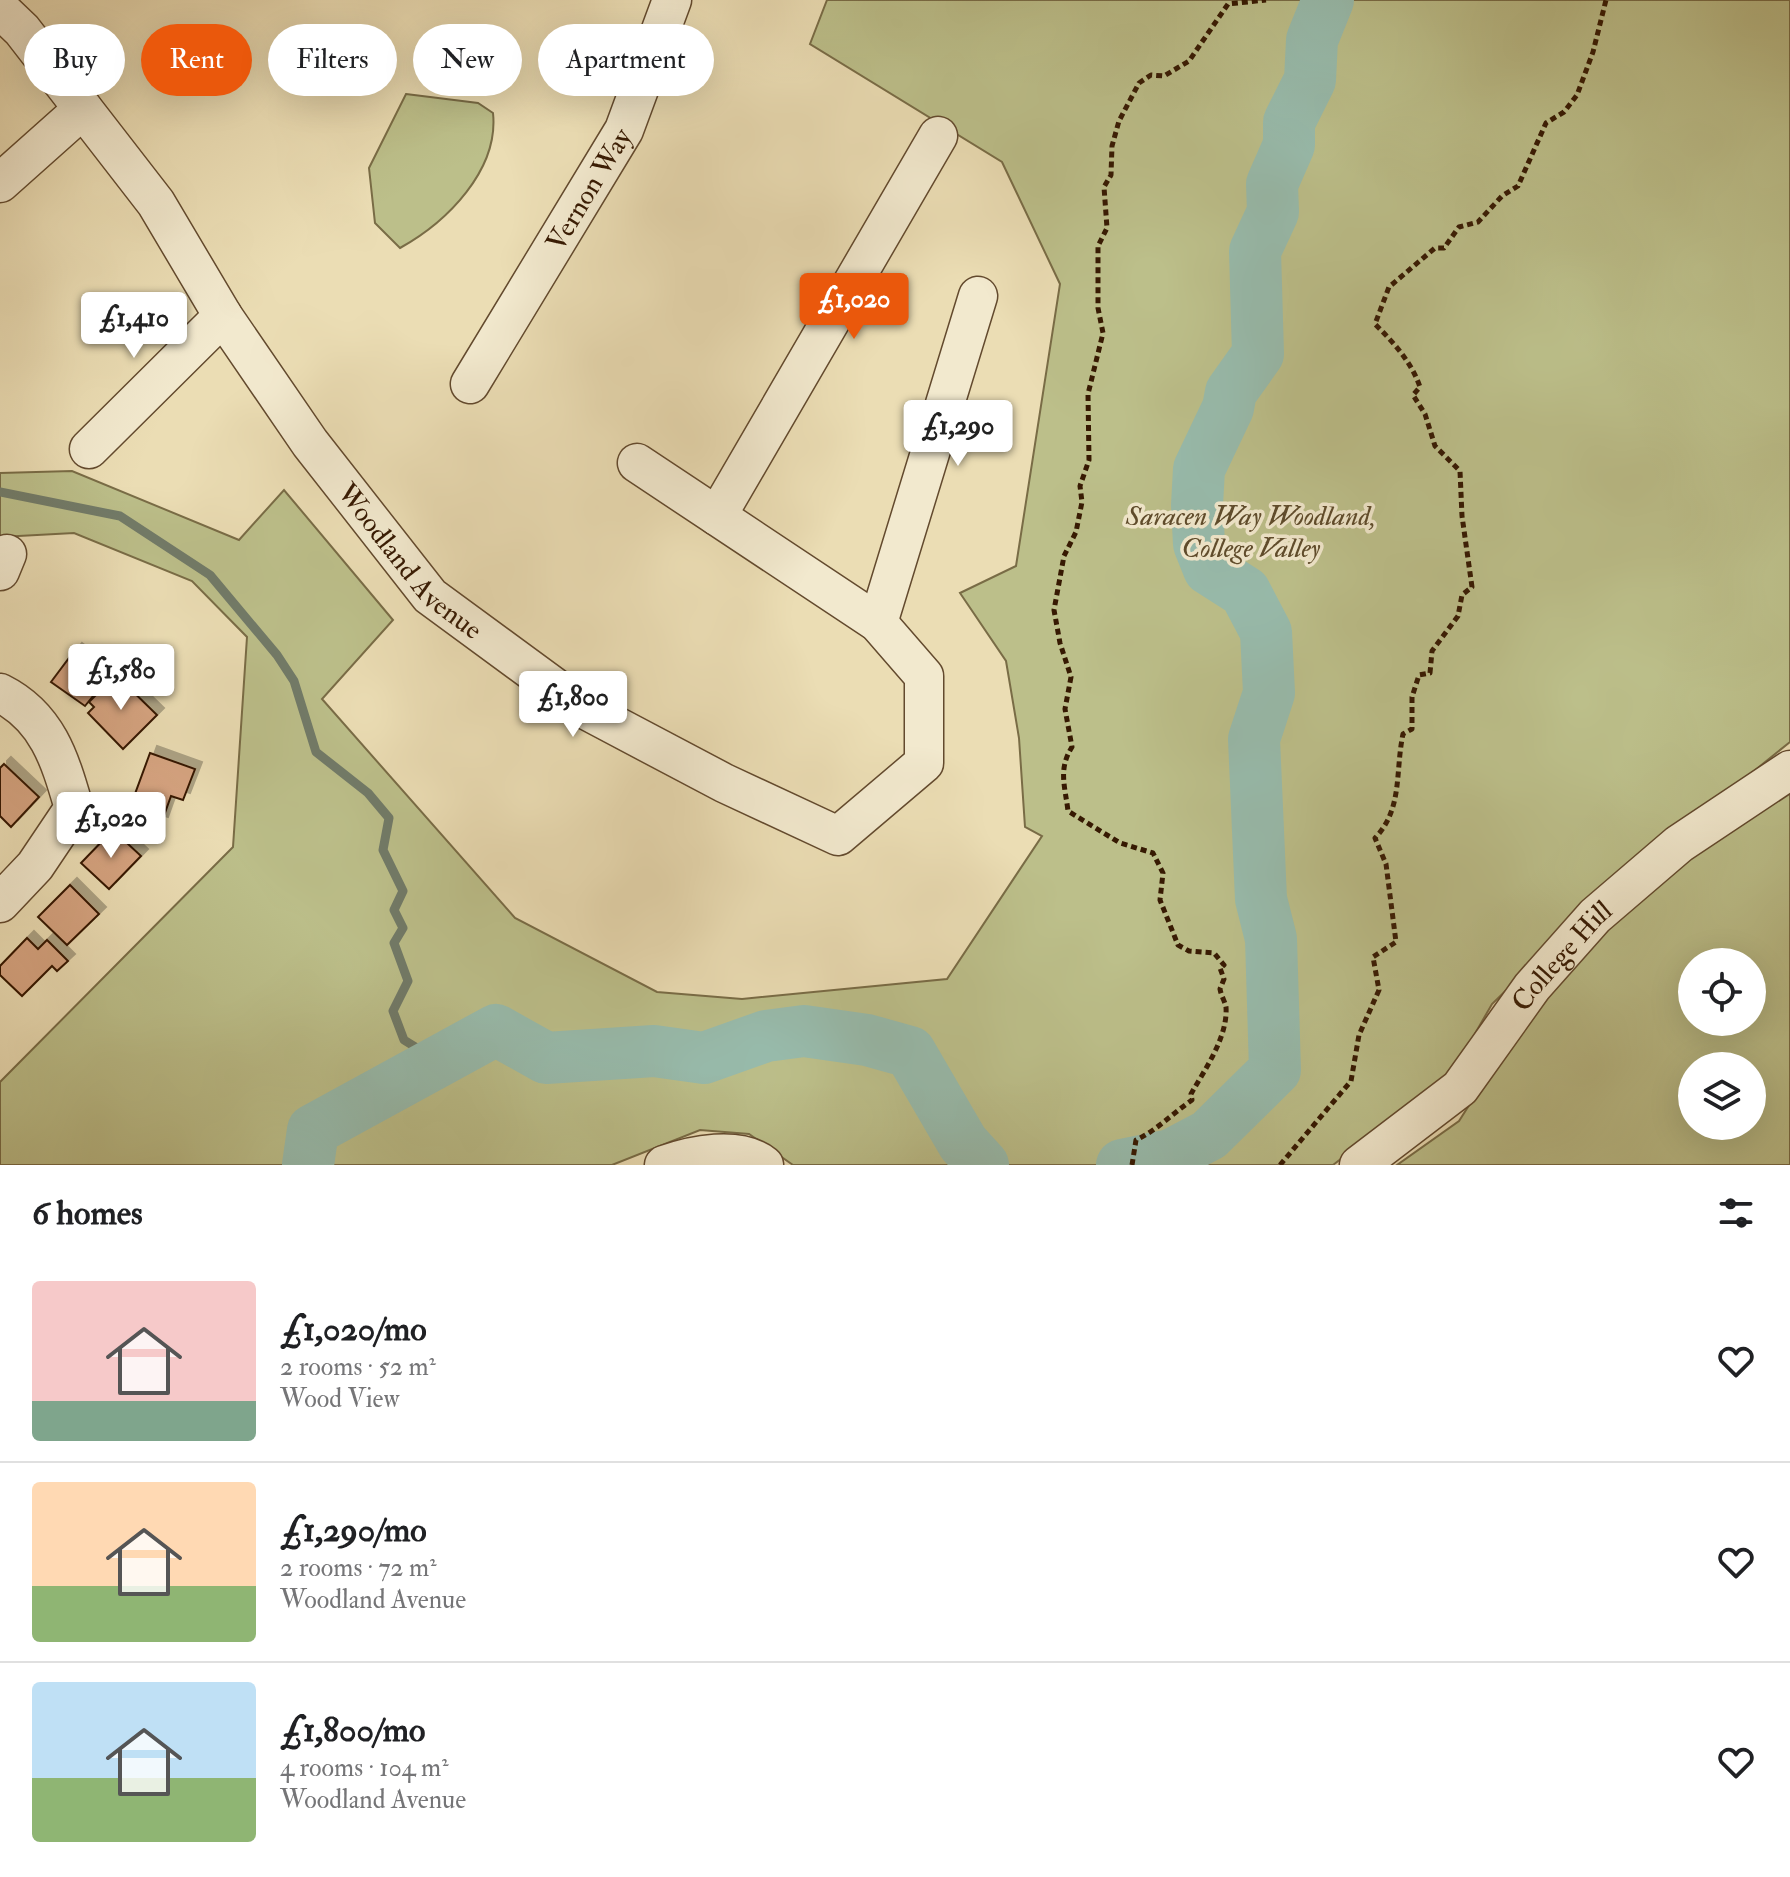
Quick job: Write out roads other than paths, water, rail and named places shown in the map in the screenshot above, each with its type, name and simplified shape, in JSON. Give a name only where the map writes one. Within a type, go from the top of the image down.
[{"type":"street","name":"Vernon Way","points":[[470,384],[533,285],[624,130],[672,0]]},
{"type":"street","name":"Woodland Avenue","points":[[0,9],[22,30],[156,203],[223,316],[310,443],[430,596],[584,709],[724,783],[838,836],[924,763],[924,676],[878,623],[637,463]]},
{"type":"street","points":[[0,183],[83,109]]},
{"type":"street","points":[[717,516],[938,136]]},
{"type":"street","points":[[878,623],[978,296]]},
{"type":"street","points":[[89,449],[223,316]]},
{"type":"street","points":[[0,693],[23,705],[58,752],[74,808],[35,866],[0,903]]},
{"type":"street","name":"College Hill","points":[[1361,1164],[1460,1088],[1532,987],[1595,916],[1679,844],[1790,770]]},
{"type":"street","points":[[664,1165],[692,1154],[754,1157],[764,1165]]},
{"type":"waterway","points":[[1122,1165],[1171,1155],[1209,1135],[1275,1070],[1271,939],[1261,899],[1254,739],[1269,693],[1266,632],[1245,592],[1209,569],[1199,544],[1197,505],[1199,469],[1228,408],[1231,392],[1258,354],[1255,251],[1273,212],[1272,184],[1289,145],[1289,122],[1310,80],[1312,40],[1328,0]]},
{"type":"waterway","points":[[0,492],[120,516],[210,575],[277,655],[294,681],[316,752],[368,793],[389,818],[383,850],[403,891],[394,910],[403,928],[394,943],[408,981],[393,1011],[404,1040],[438,1061]]},
{"type":"waterway","points":[[308,1165],[313,1130],[496,1030],[546,1058],[654,1051],[704,1058],[766,1036],[804,1031],[867,1040],[910,1052],[963,1143],[983,1165]]},
{"type":"park label","name":"Saracen Way Woodland, College Valley","points":[[1251,531]]}]
